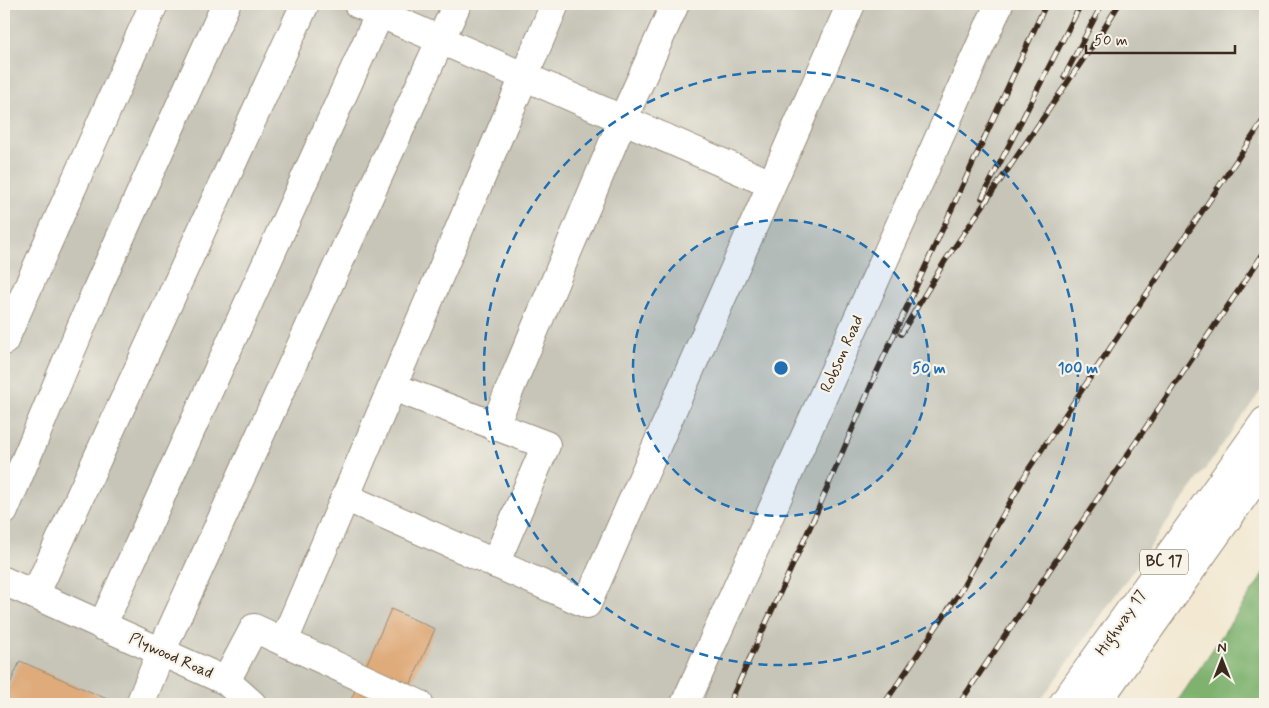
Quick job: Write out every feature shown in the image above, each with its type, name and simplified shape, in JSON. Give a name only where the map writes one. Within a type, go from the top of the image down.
[{"type":"main road","points":[[4,341],[154,4]]},
{"type":"main road","points":[[4,511],[98,289],[226,4]]},
{"type":"main road","points":[[35,595],[305,4]]},
{"type":"main road","points":[[140,704],[161,652],[456,4]]},
{"type":"main road","points":[[284,642],[555,4]]},
{"type":"main road","points":[[494,427],[623,119],[675,4]]},
{"type":"main road","points":[[345,497],[587,604],[851,4]]},
{"type":"main road","points":[[995,13],[1012,4]]},
{"type":"main road","points":[[102,626],[374,7],[441,40],[771,184]]},
{"type":"main road","name":"Robson Road","points":[[685,704],[995,13]]},
{"type":"main road","points":[[393,387],[494,427],[546,445],[495,564]]},
{"type":"main road","name":"Highway 17","points":[[1063,704],[1265,420]]},
{"type":"main road","name":"Highway 17","points":[[1096,704],[1265,466]]},
{"type":"main road","name":"Plywood Road","points":[[4,581],[226,681],[254,628],[419,704]]},
{"type":"main road","points":[[226,681],[252,704]]},
{"type":"shaded area","points":[[4,4],[1265,4],[1265,385],[1038,704],[4,704]]},
{"type":"green space","points":[[1265,572],[1265,704],[1175,704],[1181,696]]},
{"type":"building","points":[[391,609],[435,629],[402,704],[349,704]]},
{"type":"building","points":[[20,661],[107,699],[104,704],[4,704],[4,698]]},
{"type":"railway","points":[[729,704],[816,514],[875,376],[1046,4]]},
{"type":"railway","points":[[982,198],[1081,4]]},
{"type":"railway","points":[[1064,77],[1102,4]]},
{"type":"railway","points":[[901,334],[945,261],[1100,35],[1119,4]]},
{"type":"railway","points":[[884,704],[960,592],[1028,470],[1265,118]]},
{"type":"railway","points":[[959,704],[1265,251]]}]
